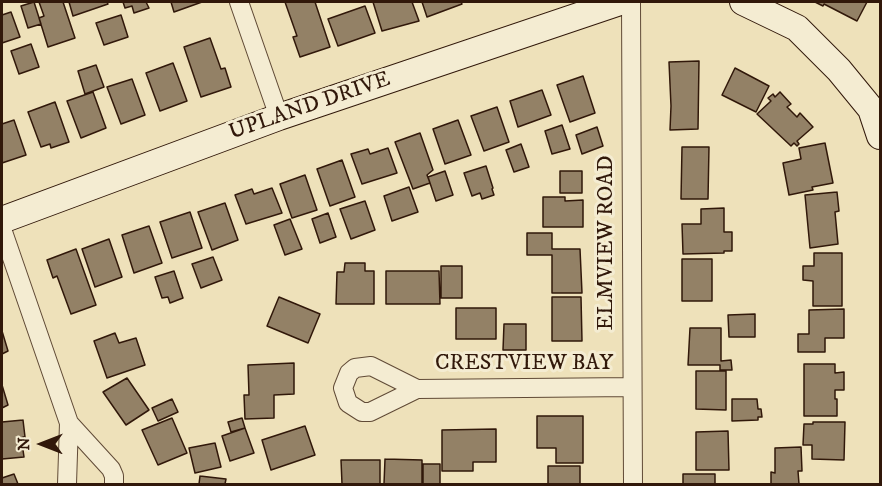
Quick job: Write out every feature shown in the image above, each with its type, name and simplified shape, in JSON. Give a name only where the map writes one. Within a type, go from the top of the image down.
[{"type":"street","points":[[239,2],[279,117]]},
{"type":"street","name":"UPLAND DRIVE","points":[[2,220],[279,117],[621,2]]},
{"type":"street","name":"ELMVIEW ROAD","points":[[631,2],[633,484]]},
{"type":"street","points":[[742,2],[797,28],[839,70],[871,110],[880,136]]},
{"type":"street","points":[[2,229],[69,423],[67,484]]},
{"type":"street","name":"CRESTVIEW BAY","points":[[417,389],[632,387]]},
{"type":"street","points":[[69,423],[111,469],[114,484]]},
{"type":"building","points":[[34,2],[41,24],[28,28],[21,6]]},
{"type":"building","points":[[39,2],[63,2],[75,38],[48,47],[39,18],[44,16]]},
{"type":"building","points":[[69,2],[107,2],[108,4],[73,16]]},
{"type":"building","points":[[123,2],[146,2],[149,8],[134,13],[132,6],[125,8]]},
{"type":"building","points":[[171,2],[202,2],[174,12]]},
{"type":"building","points":[[285,2],[315,2],[330,47],[300,57],[293,37],[297,36]]},
{"type":"building","points":[[373,2],[412,2],[419,21],[382,31]]},
{"type":"building","points":[[422,2],[461,2],[462,4],[427,17]]},
{"type":"building","points":[[815,2],[867,2],[857,21],[824,4],[823,6]]},
{"type":"building","points":[[365,6],[375,33],[338,46],[328,19]]},
{"type":"building","points":[[11,12],[20,37],[2,43],[2,15]]},
{"type":"building","points":[[121,15],[128,37],[104,45],[96,23]]},
{"type":"building","points":[[210,38],[221,69],[225,68],[231,87],[201,97],[184,47]]},
{"type":"building","points":[[31,44],[39,67],[19,74],[11,51]]},
{"type":"building","points":[[699,61],[698,129],[670,130],[669,62]]},
{"type":"building","points":[[173,63],[187,101],[160,111],[146,73]]},
{"type":"building","points":[[96,65],[104,87],[85,94],[78,71]]},
{"type":"building","points":[[735,68],[769,86],[756,112],[722,95]]},
{"type":"building","points":[[583,76],[595,113],[570,122],[557,85]]},
{"type":"building","points":[[132,79],[145,115],[121,124],[107,87]]},
{"type":"building","points":[[542,90],[551,115],[518,127],[510,101]]},
{"type":"building","points":[[93,92],[106,128],[81,138],[67,101]]},
{"type":"building","points":[[780,92],[791,104],[787,107],[797,117],[800,113],[813,127],[797,141],[799,144],[797,146],[794,143],[791,146],[757,114],[771,101],[768,98],[773,94],[775,97]]},
{"type":"building","points":[[55,102],[69,142],[51,148],[50,144],[41,147],[28,112]]},
{"type":"building","points":[[497,107],[509,142],[484,151],[471,116]]},
{"type":"building","points":[[14,120],[26,155],[2,163],[2,124]]},
{"type":"building","points":[[458,120],[471,155],[445,164],[433,129]]},
{"type":"building","points":[[562,125],[570,149],[552,154],[545,131]]},
{"type":"building","points":[[597,127],[603,146],[582,154],[576,135]]},
{"type":"building","points":[[420,133],[433,170],[427,175],[430,183],[413,189],[395,142]]},
{"type":"building","points":[[825,143],[833,183],[789,195],[783,163],[801,159],[799,148]]},
{"type":"building","points":[[521,144],[529,167],[514,172],[506,150]]},
{"type":"building","points":[[682,147],[709,147],[708,199],[681,199]]},
{"type":"building","points":[[388,148],[397,173],[362,184],[351,154],[368,149],[370,154]]},
{"type":"building","points":[[342,160],[355,197],[330,206],[317,169]]},
{"type":"building","points":[[486,166],[494,195],[482,199],[480,193],[472,196],[464,173]]},
{"type":"building","points":[[445,171],[453,195],[436,201],[428,177]]},
{"type":"building","points":[[560,171],[582,171],[582,193],[560,193]]},
{"type":"building","points":[[305,175],[317,210],[292,218],[280,184]]},
{"type":"building","points":[[409,187],[418,212],[392,221],[384,196]]},
{"type":"building","points":[[272,188],[282,213],[246,224],[235,195],[252,189],[254,194]]},
{"type":"building","points":[[837,192],[839,211],[835,212],[838,244],[810,248],[805,195]]},
{"type":"building","points":[[543,197],[565,197],[565,201],[583,200],[583,227],[543,227]]},
{"type":"building","points":[[365,201],[375,230],[351,239],[340,209]]},
{"type":"building","points":[[225,203],[238,240],[212,250],[198,212]]},
{"type":"building","points":[[724,208],[724,232],[732,232],[732,251],[683,254],[682,224],[701,224],[701,209]]},
{"type":"building","points":[[190,212],[202,248],[172,258],[160,222]]},
{"type":"building","points":[[328,213],[336,237],[320,243],[312,219]]},
{"type":"building","points":[[290,219],[302,249],[285,255],[274,225]]},
{"type":"building","points":[[149,226],[162,263],[134,273],[122,235]]},
{"type":"building","points":[[527,233],[552,233],[552,249],[580,249],[582,293],[552,293],[552,255],[527,255]]},
{"type":"building","points":[[109,239],[122,277],[95,287],[82,249]]},
{"type":"building","points":[[76,249],[96,305],[71,314],[57,276],[53,278],[47,260]]},
{"type":"building","points":[[814,253],[842,253],[842,306],[813,306],[813,281],[803,280],[803,266],[814,266]]},
{"type":"building","points":[[213,257],[222,280],[201,288],[192,264]]},
{"type":"building","points":[[682,259],[712,259],[712,301],[682,301]]},
{"type":"building","points":[[345,263],[365,263],[365,271],[374,271],[374,304],[336,304],[337,272],[344,272]]},
{"type":"building","points":[[441,266],[462,266],[462,298],[441,298]]},
{"type":"building","points":[[174,271],[183,298],[170,303],[168,297],[162,298],[155,277]]},
{"type":"building","points":[[386,271],[439,271],[440,304],[386,304]]},
{"type":"building","points":[[279,297],[320,314],[308,343],[267,326]]},
{"type":"building","points":[[552,297],[581,297],[582,341],[552,341]]},
{"type":"building","points":[[456,308],[496,308],[496,339],[456,339]]},
{"type":"building","points":[[844,309],[844,338],[825,338],[825,352],[798,352],[798,334],[809,334],[809,310]]},
{"type":"building","points":[[755,314],[755,337],[729,337],[728,315]]},
{"type":"building","points":[[504,324],[526,324],[526,350],[503,350]]},
{"type":"building","points":[[690,328],[721,328],[721,361],[731,360],[732,370],[720,370],[720,365],[688,365]]},
{"type":"building","points":[[2,331],[8,351],[2,354]]},
{"type":"building","points":[[115,333],[119,343],[136,338],[145,365],[107,378],[94,341]]},
{"type":"building","points":[[294,363],[294,394],[274,395],[274,418],[245,419],[244,395],[249,395],[248,365]]},
{"type":"building","points":[[804,364],[835,364],[835,373],[844,372],[844,390],[835,390],[837,416],[804,416]]},
{"type":"building","points":[[696,371],[726,371],[726,410],[696,409]]},
{"type":"building","points":[[127,378],[149,410],[126,425],[103,392]]},
{"type":"building","points":[[2,385],[8,405],[2,408]]},
{"type":"building","points":[[172,399],[178,412],[158,421],[152,408]]},
{"type":"building","points":[[732,399],[757,399],[762,417],[758,417],[758,420],[732,421]]},
{"type":"building","points":[[537,416],[583,416],[583,463],[556,463],[556,448],[537,448]]},
{"type":"building","points":[[172,418],[187,453],[158,465],[142,430]]},
{"type":"building","points":[[242,418],[245,428],[231,432],[228,422]]},
{"type":"building","points":[[23,420],[24,457],[2,459],[2,422]]},
{"type":"building","points":[[813,422],[845,422],[844,460],[812,459],[812,445],[803,445],[804,424],[813,424]]},
{"type":"building","points":[[305,426],[315,455],[271,470],[262,440]]},
{"type":"building","points":[[245,428],[254,453],[230,461],[222,436]]},
{"type":"building","points":[[496,429],[496,462],[473,462],[473,471],[442,471],[442,430]]},
{"type":"building","points":[[728,431],[729,470],[696,470],[696,432]]},
{"type":"building","points":[[215,443],[221,467],[195,473],[189,448]]},
{"type":"building","points":[[801,447],[802,471],[798,471],[799,484],[771,484],[771,472],[775,473],[775,448]]},
{"type":"building","points":[[385,459],[422,460],[422,484],[384,484]]},
{"type":"building","points":[[341,460],[380,460],[380,484],[342,484]]},
{"type":"building","points":[[423,464],[440,464],[440,484],[423,484]]},
{"type":"building","points":[[548,466],[580,466],[580,484],[548,484]]},
{"type":"building","points":[[14,474],[18,484],[2,484],[2,478]]},
{"type":"building","points":[[683,474],[715,474],[715,484],[683,484]]},
{"type":"building","points":[[200,476],[226,479],[225,484],[199,484]]}]
